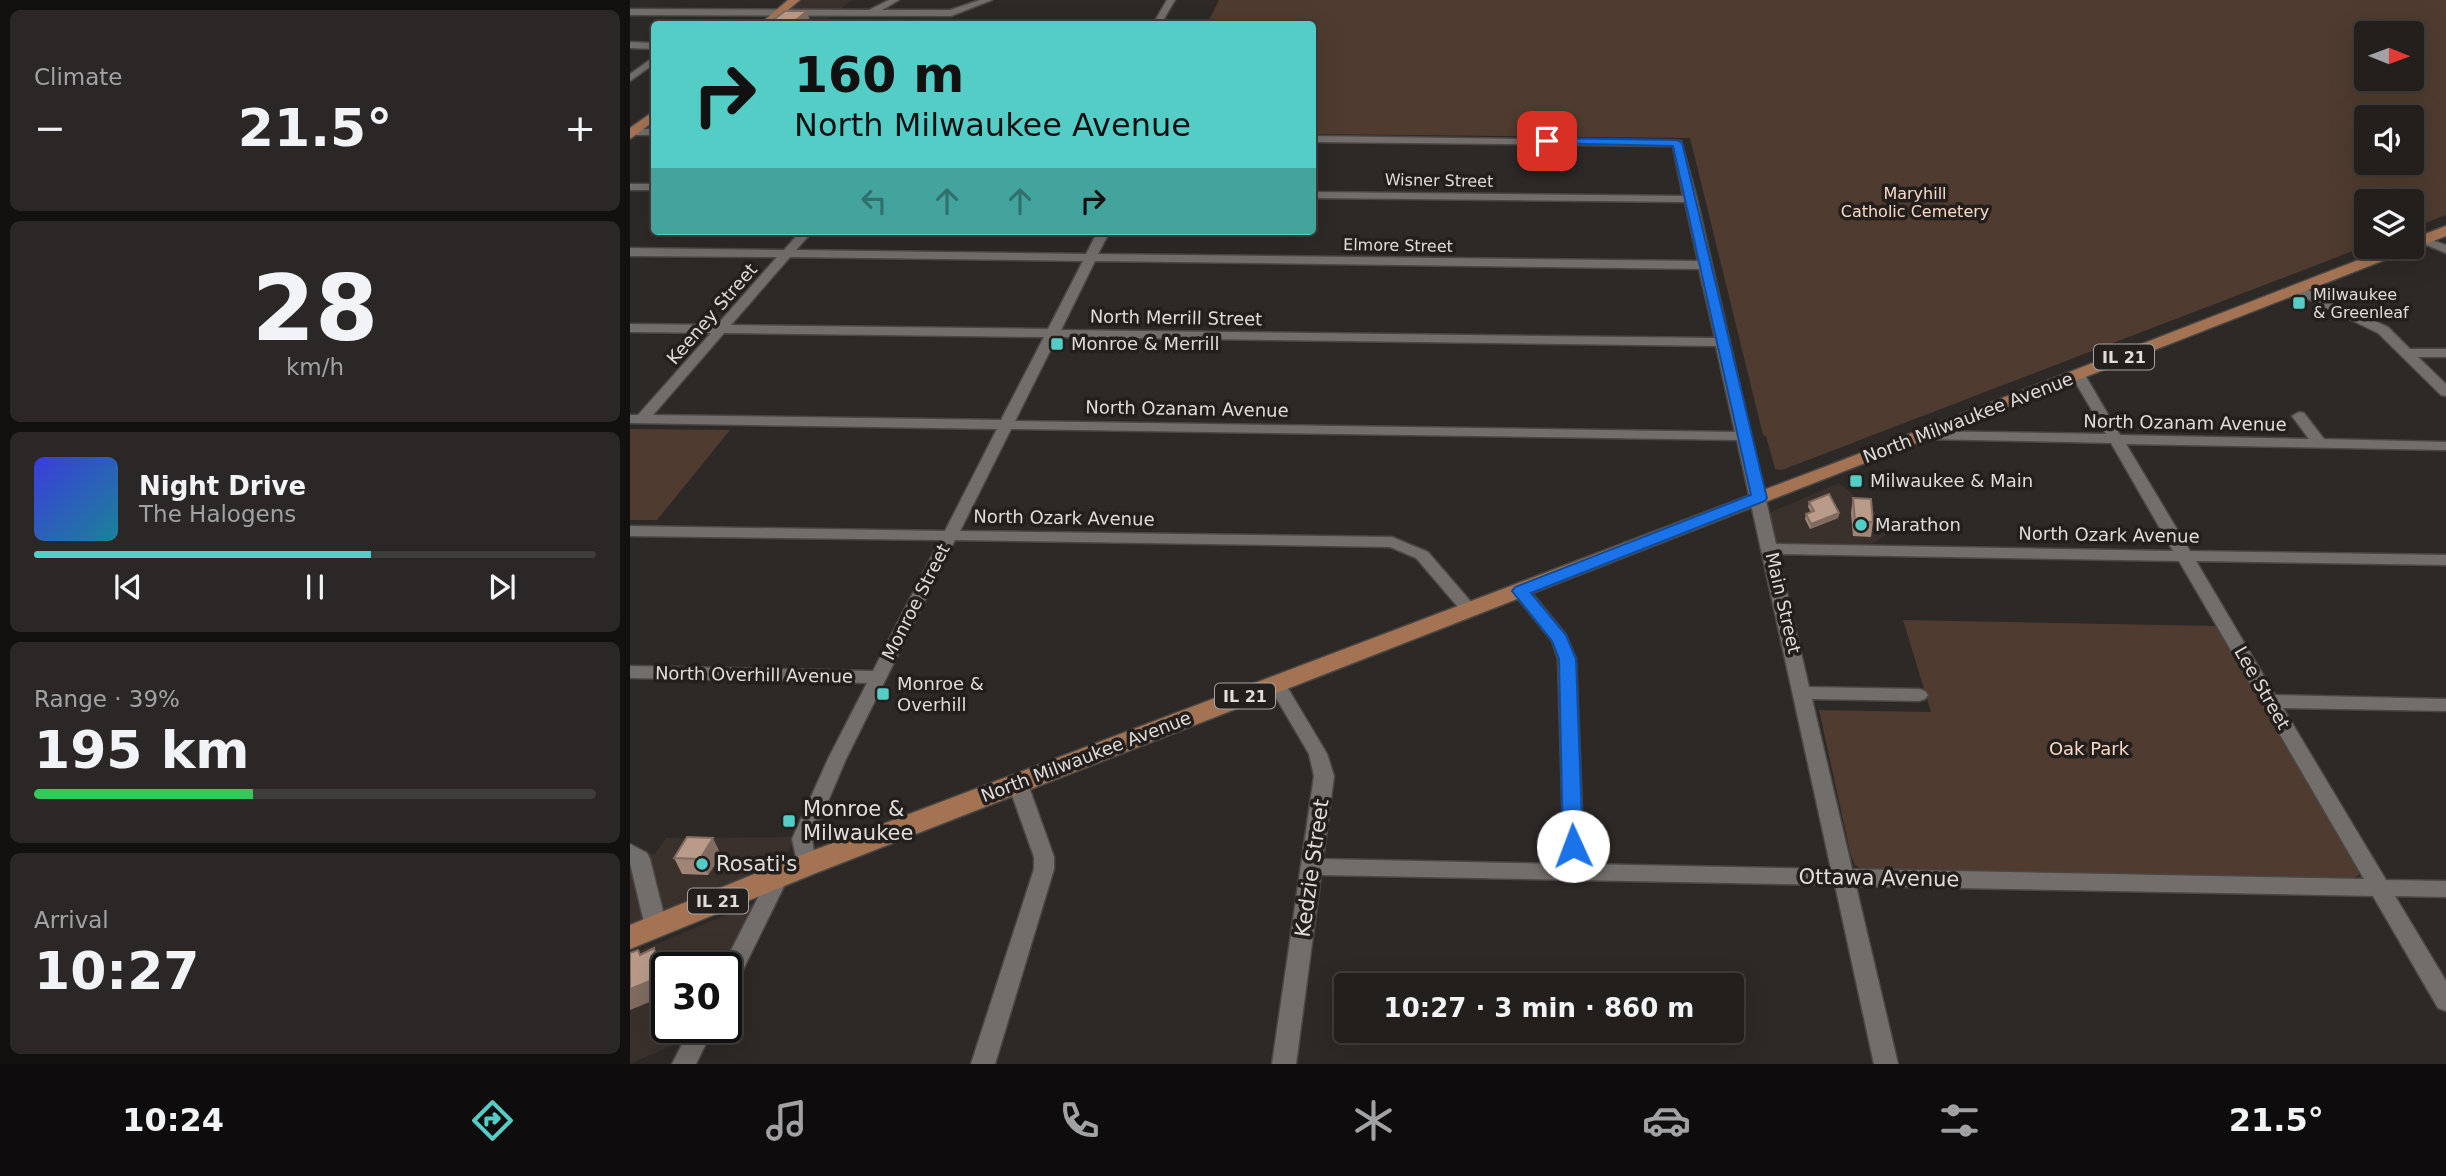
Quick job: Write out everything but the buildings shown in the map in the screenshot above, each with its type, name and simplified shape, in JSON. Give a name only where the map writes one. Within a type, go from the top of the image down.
[{"type":"main road","points":[[769,21],[795,0]]},
{"type":"main road","points":[[631,133],[651,117]]},
{"type":"main road","points":[[2424,239],[2446,231]]},
{"type":"main road","name":"North Milwaukee Avenue","points":[[630,937],[806,865],[2375,259]]},
{"type":"street","points":[[658,12],[676,0]]},
{"type":"street","points":[[870,13],[895,0]]},
{"type":"street","points":[[630,12],[951,13],[988,0]]},
{"type":"street","points":[[1159,21],[1171,0]]},
{"type":"street","points":[[875,21],[884,13]]},
{"type":"street","points":[[951,13],[957,21]]},
{"type":"street","points":[[630,45],[651,46]]},
{"type":"street","points":[[630,78],[651,62]]},
{"type":"street","points":[[631,133],[651,132]]},
{"type":"street","name":"Main Street","points":[[1316,139],[1677,143],[1886,1064]]},
{"type":"street","points":[[630,187],[651,187]]},
{"type":"street","name":"Wisner Street","points":[[1316,195],[1691,199]]},
{"type":"street","name":"Keeney Street","points":[[636,419],[722,329],[804,235]]},
{"type":"street","name":"Monroe Street","points":[[806,865],[802,839],[878,677],[1102,235]]},
{"type":"street","points":[[2424,244],[2446,249]]},
{"type":"street","name":"Elmore Street","points":[[630,252],[1704,265]]},
{"type":"street","points":[[2297,289],[2378,327],[2409,352],[2446,392]]},
{"type":"street","name":"North Merrill Street","points":[[630,328],[1722,342]]},
{"type":"street","points":[[2409,352],[2446,353]]},
{"type":"street","name":"Lee Street","points":[[2078,375],[2446,1001]]},
{"type":"street","points":[[2299,416],[2320,444]]},
{"type":"street","name":"North Ozanam Avenue","points":[[636,419],[1744,436]]},
{"type":"street","name":"North Ozanam Avenue","points":[[1923,435],[2446,446]]},
{"type":"street","name":"North Ozark Avenue","points":[[630,531],[1392,542],[1422,555],[1470,610]]},
{"type":"street","name":"North Ozark Avenue","points":[[1771,549],[2446,560]]},
{"type":"street","points":[[1521,591],[1560,639],[1567,659],[1574,872]]},
{"type":"street","name":"North Overhill Avenue","points":[[630,672],[878,677]]},
{"type":"street","name":"Kedzie Street","points":[[1277,684],[1322,764],[1324,776],[1284,1064]]},
{"type":"street","points":[[1803,693],[1919,695]]},
{"type":"street","points":[[2270,701],[2446,705]]},
{"type":"street","points":[[983,1064],[1044,869],[1044,856],[1018,784]]},
{"type":"street","points":[[630,852],[640,859],[656,927]]},
{"type":"street","name":"Ottawa Avenue","points":[[1312,867],[2446,889]]},
{"type":"street","points":[[741,952],[779,876]]},
{"type":"street","points":[[684,1064],[695,1043]]},
{"type":"shaded area","points":[[803,0],[852,0],[825,21],[778,21]]},
{"type":"shaded area","points":[[1839,483],[1895,529],[1859,552],[1775,552],[1767,514]]},
{"type":"shaded area","points":[[795,837],[783,862],[630,924],[630,854],[655,854],[666,838]]},
{"type":"shaded area","points":[[771,896],[736,952],[651,952],[651,1043],[678,1043],[630,1064],[630,955]]},
{"type":"green space","name":"Maryhill Catholic Cemetery","points":[[1219,0],[2446,0],[2446,215],[2424,223],[2424,189],[2354,189],[2354,251],[1782,470],[1775,469],[1766,436],[1763,435],[1690,138],[1316,134],[1316,21],[1208,21]]},
{"type":"green space","points":[[630,429],[730,430],[657,520],[630,520]]},
{"type":"green space","name":"Oak Park","points":[[1903,620],[2217,626],[2357,864],[2359,875],[2353,878],[1863,870],[1855,865],[1851,856],[1819,710],[1931,712]]},
{"type":"place","name":"Milwaukee & Greenleaf","points":[[2299,303]]},
{"type":"place","name":"Monroe & Merrill","points":[[1057,344]]},
{"type":"place","name":"Milwaukee & Main","points":[[1856,481]]},
{"type":"place","name":"Marathon","points":[[1861,525]]},
{"type":"place","name":"Monroe & Overhill","points":[[883,694]]},
{"type":"place","name":"Monroe & Milwaukee","points":[[789,821]]},
{"type":"place","name":"Rosati's","points":[[702,864]]},
{"type":"route","points":[[1547,141],[1677,143],[1759,498],[1521,591],[1565,648],[1573,846]]}]
